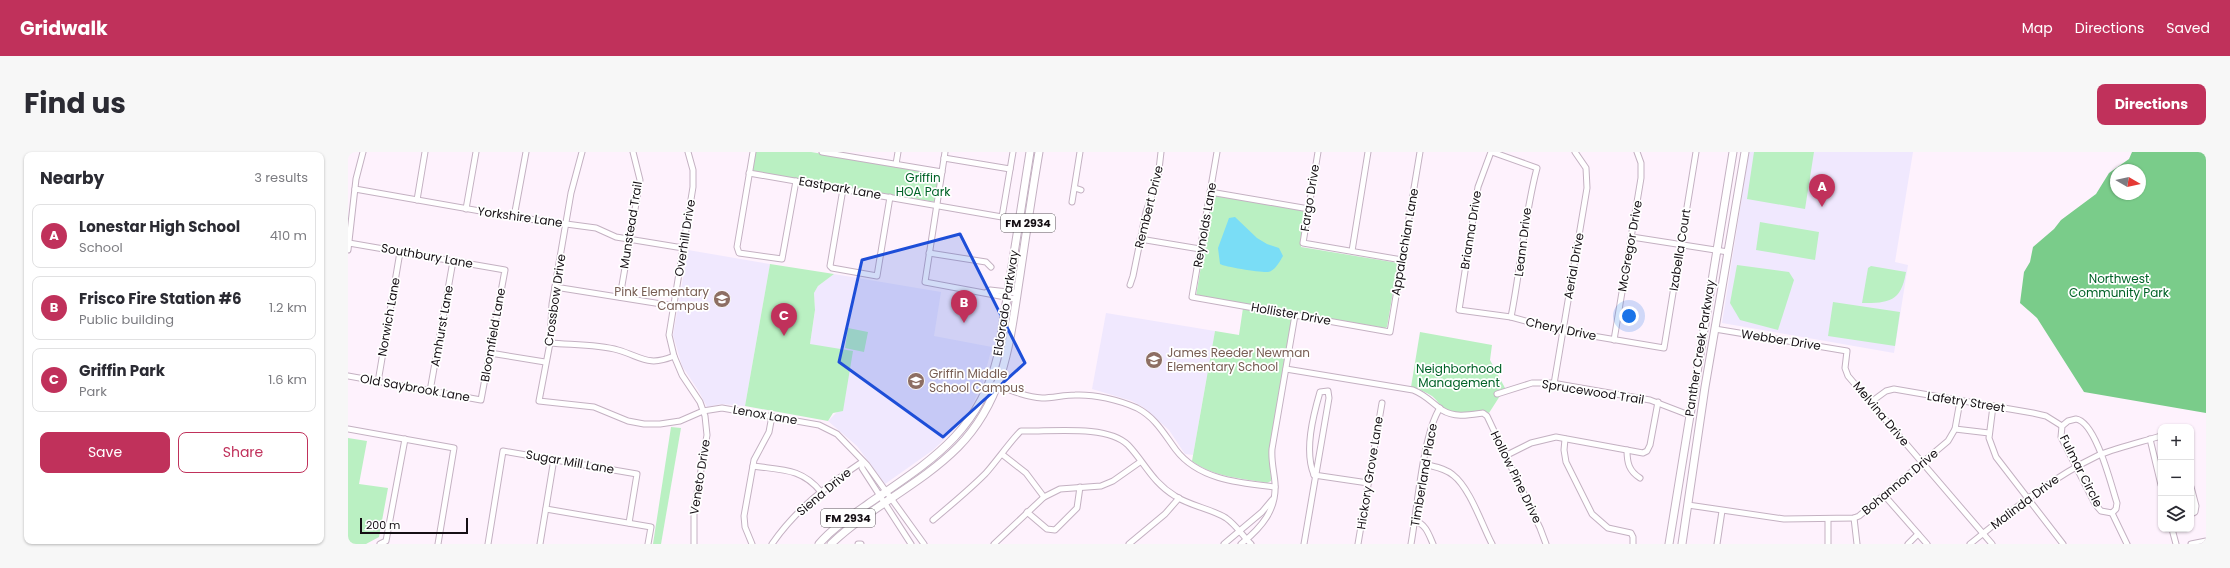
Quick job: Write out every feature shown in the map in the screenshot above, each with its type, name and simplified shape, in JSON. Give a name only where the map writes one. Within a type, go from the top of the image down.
[{"type":"main road","name":"Eldorado Parkway","points":[[819,544],[844,521],[936,456],[956,437],[972,418],[990,383],[1002,335],[1030,152]]},
{"type":"main road","name":"Eldorado Parkway","points":[[831,544],[884,503],[918,480],[958,447],[977,425],[998,386],[1010,336],[1039,152]]},
{"type":"main road","name":"Panther Creek Parkway","points":[[1669,544],[1733,152]]},
{"type":"main road","name":"Panther Creek Parkway","points":[[1682,544],[1715,329],[1745,152]]},
{"type":"main road","points":[[1002,335],[1010,336]]},
{"type":"main road","points":[[1689,415],[1701,417]]},
{"type":"main road","points":[[1676,504],[1688,505]]},
{"type":"street","points":[[348,250],[355,189],[363,152]]},
{"type":"street","points":[[417,200],[425,152]]},
{"type":"street","points":[[466,209],[476,152]]},
{"type":"street","points":[[514,217],[526,152]]},
{"type":"street","name":"Crossbow Drive","points":[[539,400],[545,362],[550,343],[555,287],[566,223],[582,152]]},
{"type":"street","name":"Munstead Trail","points":[[620,298],[640,180],[633,152]]},
{"type":"street","name":"Overhill Drive","points":[[688,152],[693,170],[693,187],[669,335],[674,356],[682,375],[695,391],[703,411]]},
{"type":"street","points":[[753,152],[738,251],[741,254],[782,259],[796,181]]},
{"type":"street","points":[[822,152],[849,154],[942,172]]},
{"type":"street","points":[[896,164],[898,152]]},
{"type":"street","points":[[946,152],[925,282],[987,292],[990,290],[1017,296]]},
{"type":"street","points":[[944,158],[1010,169],[1013,152]]},
{"type":"street","points":[[1072,202],[1080,152]]},
{"type":"street","name":"Rembert Drive","points":[[1130,285],[1146,212],[1158,178],[1161,152]]},
{"type":"street","name":"Reynolds Lane","points":[[1192,297],[1217,152]]},
{"type":"street","name":"Fargo Drive","points":[[1318,152],[1303,243],[1352,251]]},
{"type":"street","points":[[1368,152],[1352,251],[1402,260]]},
{"type":"street","name":"Appalachian Lane","points":[[1390,332],[1420,152]]},
{"type":"street","name":"Leann Drive","points":[[1491,152],[1537,168],[1526,209],[1520,273],[1511,317]]},
{"type":"street","name":"Brianna Drive","points":[[1459,310],[1475,199],[1491,152]]},
{"type":"street","name":"Aerial Drive","points":[[1554,384],[1588,188],[1586,168],[1575,152]]},
{"type":"street","name":"McGregor Drive","points":[[1614,340],[1641,178],[1641,164],[1637,152]]},
{"type":"street","name":"Izabella Court","points":[[1664,348],[1696,152]]},
{"type":"street","name":"Eastpark Lane","points":[[749,173],[1002,217],[1010,169]]},
{"type":"street","points":[[1075,188],[1081,190]]},
{"type":"street","name":"Yorkshire Lane","points":[[355,189],[514,217],[596,228],[616,237],[683,248]]},
{"type":"street","points":[[843,189],[831,268],[876,276],[890,197]]},
{"type":"street","points":[[1210,192],[1308,209]]},
{"type":"street","points":[[1632,237],[1728,252]]},
{"type":"street","points":[[1140,239],[1200,249]]},
{"type":"street","name":"Southbury Lane","points":[[349,243],[505,270]]},
{"type":"street","name":"Norwich Lane","points":[[378,382],[400,252]]},
{"type":"street","points":[[929,253],[986,262],[991,267]]},
{"type":"street","name":"Amhurst Lane","points":[[430,391],[453,261]]},
{"type":"street","name":"Bloomfield Lane","points":[[481,400],[505,270]]},
{"type":"street","points":[[555,287],[674,306]]},
{"type":"street","name":"Hollister Drive","points":[[1192,297],[1390,332]]},
{"type":"street","name":"Cheryl Drive","points":[[1459,310],[1511,317],[1563,331],[1664,348]]},
{"type":"street","points":[[1241,544],[1268,517],[1275,487],[1271,461],[1272,449],[1295,315]]},
{"type":"street","name":"Webber Drive","points":[[1715,329],[1847,351]]},
{"type":"street","points":[[550,343],[618,350],[635,358],[649,361],[664,360],[674,356]]},
{"type":"street","name":"Melvina Drive","points":[[1847,351],[1846,372],[1992,544]]},
{"type":"street","points":[[490,353],[545,362]]},
{"type":"street","points":[[1286,369],[1423,394],[1440,408]]},
{"type":"street","name":"Old Saybrook Lane","points":[[348,376],[481,400]]},
{"type":"street","points":[[990,383],[1027,396],[1042,398],[1075,395],[1094,396],[1136,408],[1157,423],[1179,453],[1198,470],[1222,478],[1275,487]]},
{"type":"street","name":"Sprucewood Trail","points":[[1497,394],[1532,383],[1554,384],[1658,402],[1675,411],[1689,415]]},
{"type":"street","name":"Lafetry Street","points":[[1871,402],[1881,393],[1891,389],[2041,415],[2062,426]]},
{"type":"street","points":[[1304,544],[1314,474],[1311,466],[1310,454],[1313,427],[1320,392],[1324,390],[1328,391],[1329,398],[1318,469],[1314,474]]},
{"type":"street","name":"Lenox Lane","points":[[539,400],[594,406],[628,421],[644,424],[660,424],[680,421],[703,411],[722,408],[772,416],[819,426],[833,431],[852,448],[862,462],[867,465],[883,494],[884,503],[911,544]]},
{"type":"street","name":"Bohannon Drive","points":[[1688,505],[1784,519],[1854,518],[1884,495],[1948,441],[1955,429],[1960,401]]},
{"type":"street","points":[[1505,456],[1541,439],[1556,437],[1642,453],[1647,451],[1650,445],[1658,402]]},
{"type":"street","name":"Hickory Grove Lane","points":[[1358,544],[1382,403]]},
{"type":"street","points":[[1993,406],[1989,433],[1996,457],[2063,544]]},
{"type":"street","name":"Hollow Pine Drive","points":[[1440,408],[1455,415],[1483,413],[1487,416],[1540,528],[1546,544]]},
{"type":"street","name":"Timberland Place","points":[[1411,544],[1424,464],[1434,417],[1440,408]]},
{"type":"street","name":"Veneto Drive","points":[[694,544],[694,512],[707,431],[703,411]]},
{"type":"street","points":[[752,544],[745,527],[744,516],[756,454],[769,432],[772,416]]},
{"type":"street","name":"Fulmar Circle","points":[[2112,513],[2116,509],[2117,503],[2091,431],[2083,421],[2072,419],[2062,426],[2061,438],[2098,509],[2112,513],[2127,544]]},
{"type":"street","points":[[1313,427],[1324,429]]},
{"type":"street","points":[[348,429],[454,448],[438,544]]},
{"type":"street","points":[[933,520],[960,498],[1003,455],[1017,434],[1021,432],[1083,429],[1096,432],[1127,444],[1156,482],[1179,498],[1224,517],[1241,530],[1251,544]]},
{"type":"street","points":[[1955,429],[1989,433]]},
{"type":"street","name":"Malinda Drive","points":[[1970,544],[2046,484],[2100,455],[2158,437]]},
{"type":"street","points":[[1565,438],[1564,450],[1566,462],[1592,514],[1608,528],[1632,534],[1633,544]]},
{"type":"street","points":[[380,544],[386,541],[405,439]]},
{"type":"street","points":[[2150,439],[2158,472]]},
{"type":"street","points":[[1627,450],[1627,462],[1632,473],[1640,478]]},
{"type":"street","name":"Sugar Mill Lane","points":[[488,544],[503,451],[637,474],[629,522]]},
{"type":"street","points":[[1003,455],[1026,473],[1044,497]]},
{"type":"street","points":[[540,544],[554,459]]},
{"type":"street","name":"Siena Drive","points":[[772,544],[791,519],[821,492],[862,462]]},
{"type":"street","points":[[994,544],[1012,529],[1027,512],[1044,497],[1060,489],[1101,486],[1113,481],[1140,462]]},
{"type":"street","points":[[1424,464],[1442,468],[1454,476],[1463,487],[1492,544]]},
{"type":"street","points":[[753,466],[801,474],[812,481],[821,492]]},
{"type":"street","points":[[1314,474],[1368,483]]},
{"type":"street","points":[[1027,512],[1047,530],[1054,530],[1077,508],[1080,487]]},
{"type":"street","name":"Lenox Lane","points":[[883,494],[891,498],[912,527],[921,543]]},
{"type":"street","points":[[1884,495],[1927,544]]},
{"type":"street","points":[[1129,544],[1165,514],[1179,498]]},
{"type":"street","points":[[2194,498],[2196,506],[2194,512]]},
{"type":"street","points":[[1224,544],[1253,520],[1272,500]]},
{"type":"street","points":[[546,509],[629,522],[651,527],[648,544]]},
{"type":"street","points":[[1717,544],[1722,510]]},
{"type":"street","points":[[1854,518],[1857,544]]},
{"type":"street","points":[[1828,519],[1828,544]]},
{"type":"street","points":[[1253,520],[1258,528]]},
{"type":"street","points":[[1415,521],[1421,523],[1434,544]]},
{"type":"street","points":[[903,533],[912,527]]},
{"type":"street","points":[[2173,532],[2176,544]]},
{"type":"street","points":[[1908,544],[1918,534]]},
{"type":"street","points":[[2191,544],[2206,541]]},
{"type":"highlighted area","points":[[960,234],[1025,363],[943,437],[839,362],[862,260]]},
{"type":"shaded area","points":[[1749,152],[1913,152],[1895,262],[1908,265],[1894,353],[1722,323]]},
{"type":"shaded area","name":"Pink Elementary Campus","points":[[688,250],[770,264],[745,406],[721,404],[707,407],[682,366],[673,335]]},
{"type":"shaded area","name":"Griffin Middle School Campus","points":[[834,274],[941,292],[934,336],[992,347],[982,385],[969,411],[953,431],[933,450],[885,484],[857,446],[828,421],[838,411],[810,344],[815,311],[814,293],[818,286]]},
{"type":"shaded area","name":"James Reeder Newman Elementary School","points":[[1106,313],[1215,331],[1193,455],[1185,454],[1169,430],[1143,407],[1132,401],[1092,389]]},
{"type":"green space","name":"Griffin HOA Park","points":[[755,152],[811,152],[940,173],[935,202],[751,171]]},
{"type":"green space","points":[[1754,152],[1814,152],[1805,209],[1747,199]]},
{"type":"green space","name":"Northwest Community Park","points":[[2132,152],[2206,152],[2206,413],[2084,392],[2037,318],[2020,303],[2024,272],[2030,262],[2033,247],[2054,229],[2061,220],[2096,194],[2109,173],[2110,172],[2110,200],[2146,200],[2146,164],[2122,164],[2129,159]]},
{"type":"green space","points":[[1213,195],[1304,211],[1301,247],[1398,263],[1387,327],[1385,328],[1196,296]]},
{"type":"green space","points":[[1760,222],[1819,232],[1815,260],[1756,250]]},
{"type":"green space","points":[[770,264],[834,274],[818,286],[814,293],[815,310],[810,344],[853,351],[843,411],[833,413],[828,421],[745,406]]},
{"type":"green space","points":[[1737,265],[1789,272],[1794,280],[1778,330],[1740,320],[1730,303]]},
{"type":"green space","points":[[1871,266],[1906,272],[1901,290],[1892,299],[1880,302],[1862,303],[1868,268]]},
{"type":"green space","points":[[1833,302],[1900,312],[1895,346],[1828,336]]},
{"type":"green space","points":[[1243,308],[1292,317],[1270,449],[1271,481],[1267,483],[1218,474],[1192,461],[1215,331],[1239,335]]},
{"type":"green space","points":[[848,328],[868,332],[864,352],[845,348]]},
{"type":"green space","name":"Neighborhood Management","points":[[1420,332],[1492,345],[1490,360],[1505,388],[1489,413],[1480,411],[1456,413],[1448,411],[1432,396],[1411,387]]},
{"type":"green space","points":[[671,427],[681,428],[661,544],[653,544]]},
{"type":"green space","points":[[348,438],[367,441],[359,484],[388,488],[379,537],[366,544],[348,544]]},
{"type":"water","points":[[1235,217],[1257,238],[1267,244],[1279,248],[1283,256],[1273,270],[1268,272],[1259,272],[1220,264],[1218,248],[1229,218]]},
{"type":"place","name":"Lonestar High School","points":[[1822,207]]},
{"type":"place","name":"Pink Elementary Campus","points":[[722,299]]},
{"type":"place","name":"Frisco Fire Station #6","points":[[964,323]]},
{"type":"place","name":"Griffin Park","points":[[784,336]]},
{"type":"place","name":"James Reeder Newman Elementary School","points":[[1154,360]]},
{"type":"place","name":"Griffin Middle School Campus","points":[[916,381]]}]
